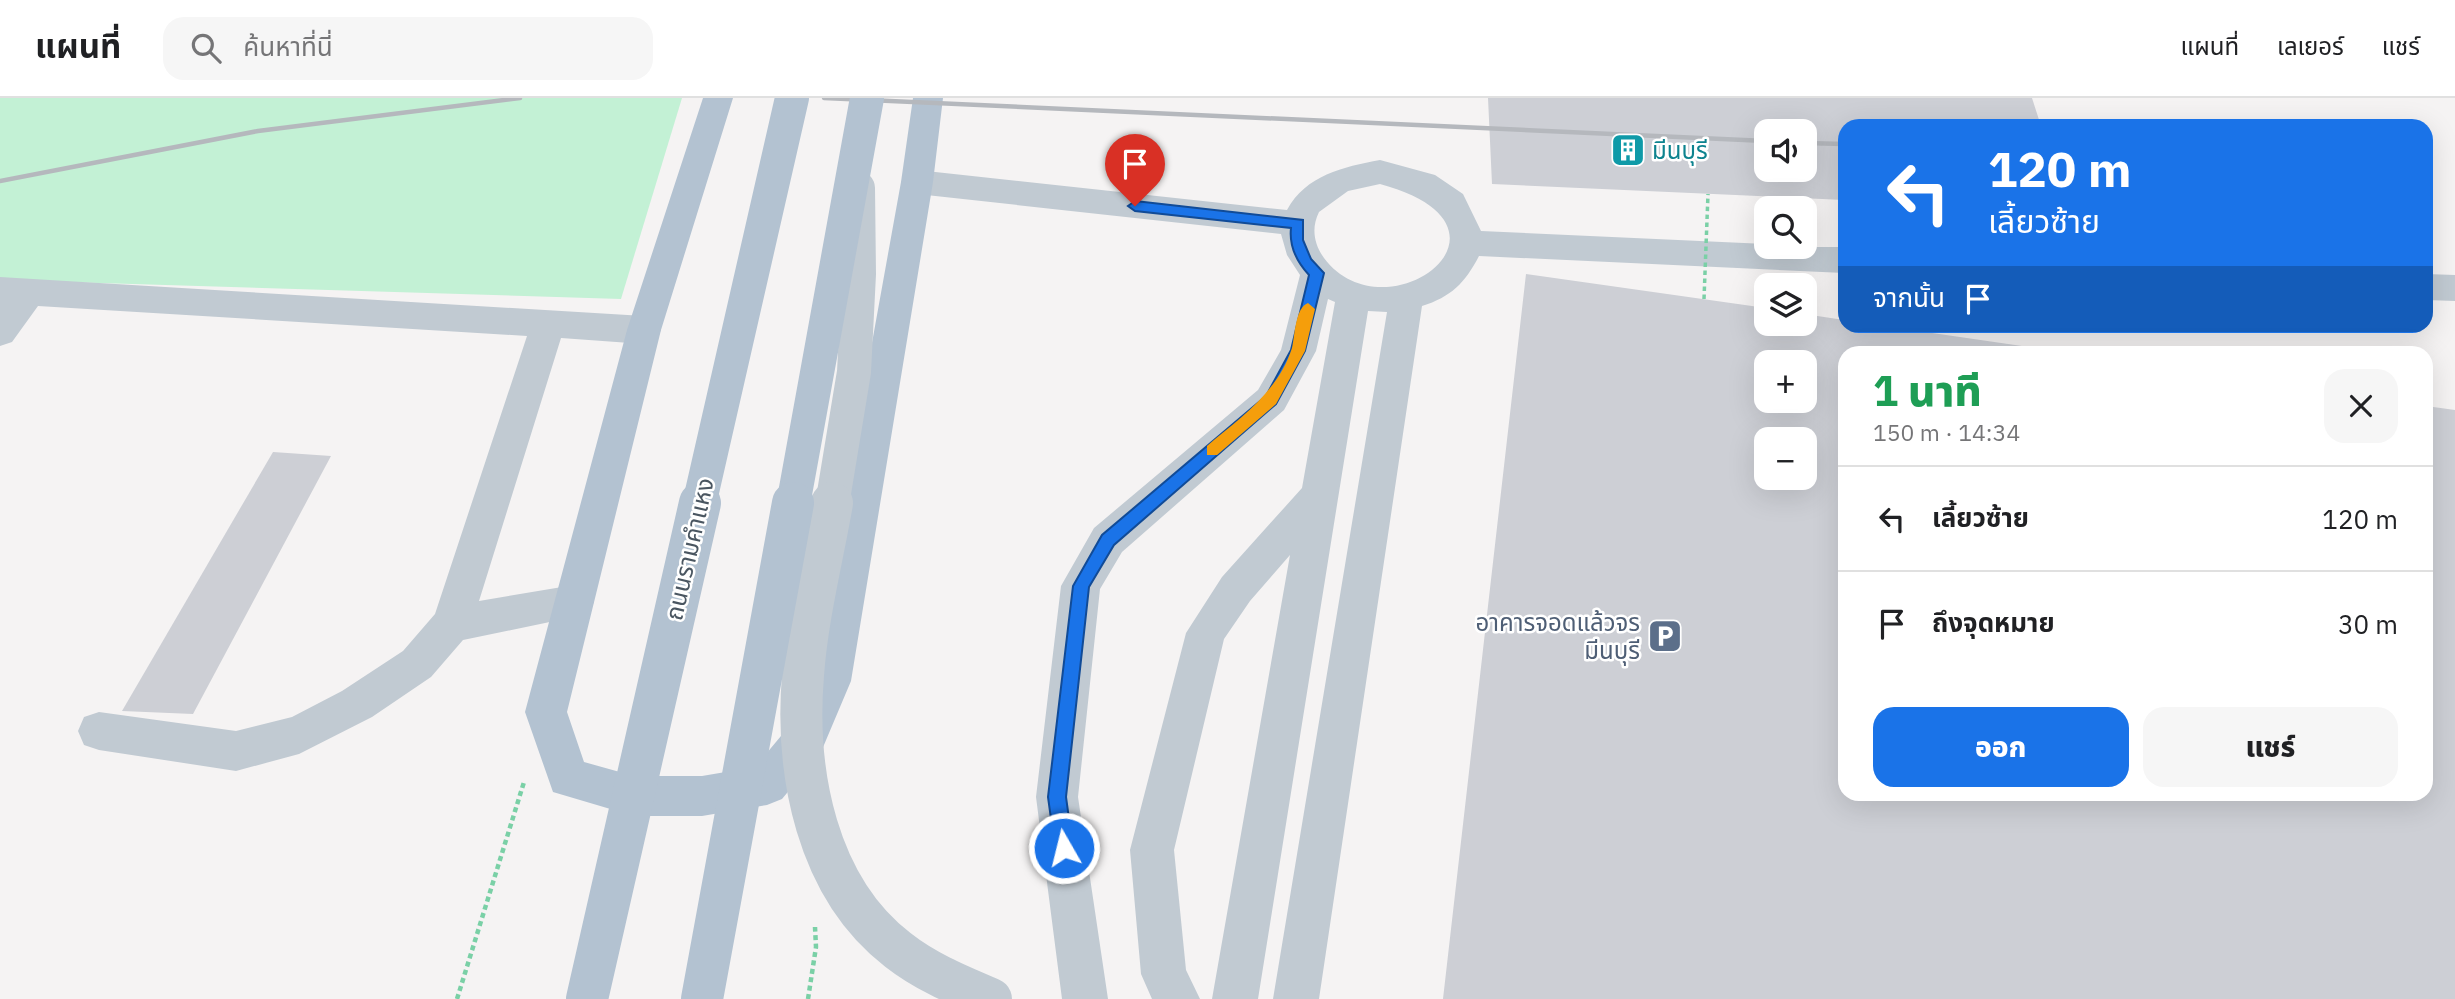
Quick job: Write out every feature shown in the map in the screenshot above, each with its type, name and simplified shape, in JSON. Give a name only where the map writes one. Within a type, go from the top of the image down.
[{"type":"main road","points":[[718,98],[643,330],[546,712],[568,778],[634,796],[702,796],[767,785],[806,738],[831,681],[917,182],[928,98]]},
{"type":"main road","name":"ถนนรามคำแหง","points":[[587,999],[792,98]]},
{"type":"main road","points":[[702,999],[867,98]]},
{"type":"street","points":[[858,147],[859,274],[854,372],[803,674],[799,723],[803,769],[816,829],[842,887],[875,931],[912,962],[969,992],[991,999]]},
{"type":"street","points":[[1380,172],[1406,175],[1430,185],[1449,199],[1462,218],[1466,243],[1464,258],[1451,276],[1432,290],[1406,298],[1378,300],[1353,295],[1323,281],[1305,262],[1296,240],[1298,224],[1309,199],[1329,183],[1354,174],[1380,172]]},
{"type":"street","points":[[917,182],[1298,224]]},
{"type":"street","points":[[1466,243],[1838,260]]},
{"type":"street","points":[[1085,999],[1057,797],[1082,586],[1108,540],[1271,400],[1298,351],[1317,273]]},
{"type":"street","points":[[2433,287],[2455,288]]},
{"type":"street","points":[[0,332],[15,290],[643,330]]},
{"type":"street","points":[[1235,999],[1353,295]]},
{"type":"street","points":[[1296,999],[1406,298]]},
{"type":"street","points":[[99,731],[236,751],[299,735],[357,704],[417,664],[452,624],[549,322]]},
{"type":"street","points":[[1177,999],[1164,974],[1152,850],[1206,633],[1236,589],[1320,494]]},
{"type":"street","points":[[452,624],[574,603]]},
{"type":"path","points":[[1704,299],[1708,194]]},
{"type":"path","points":[[457,999],[526,777]]},
{"type":"path","points":[[808,999],[816,947]]},
{"type":"green space","points":[[0,98],[682,98],[621,299],[0,280]]},
{"type":"building","name":"มีนบุรี","points":[[1488,98],[2032,98],[2039,119],[1838,119],[1838,200],[1817,199],[1817,196],[1756,196],[1492,184]]},
{"type":"building","name":"อาคารจอดแล้วจร มีนบุรี","points":[[1526,274],[1754,306],[1754,336],[1817,336],[1817,316],[1838,319],[1838,333],[1932,333],[2022,346],[1838,346],[1838,801],[2433,801],[2433,407],[2455,410],[2455,999],[1443,999]]},
{"type":"building","points":[[273,452],[331,456],[193,714],[122,711]]},
{"type":"railway","points":[[0,181],[258,131],[520,98]]},
{"type":"railway","points":[[824,98],[1754,140]]},
{"type":"railway","points":[[1817,143],[1838,144]]},
{"type":"slow traffic","points":[[1212,451],[1271,400],[1298,351],[1308,309]]},
{"type":"place","name":"มีนบุรี","points":[[1628,150]]},
{"type":"place","name":"อาคารจอดแล้วจร มีนบุรี","points":[[1665,636]]},
{"type":"route","points":[[1064,848],[1057,797],[1082,586],[1108,540],[1271,400],[1298,351],[1317,273],[1305,262],[1296,240],[1298,224],[1135,206]]}]
